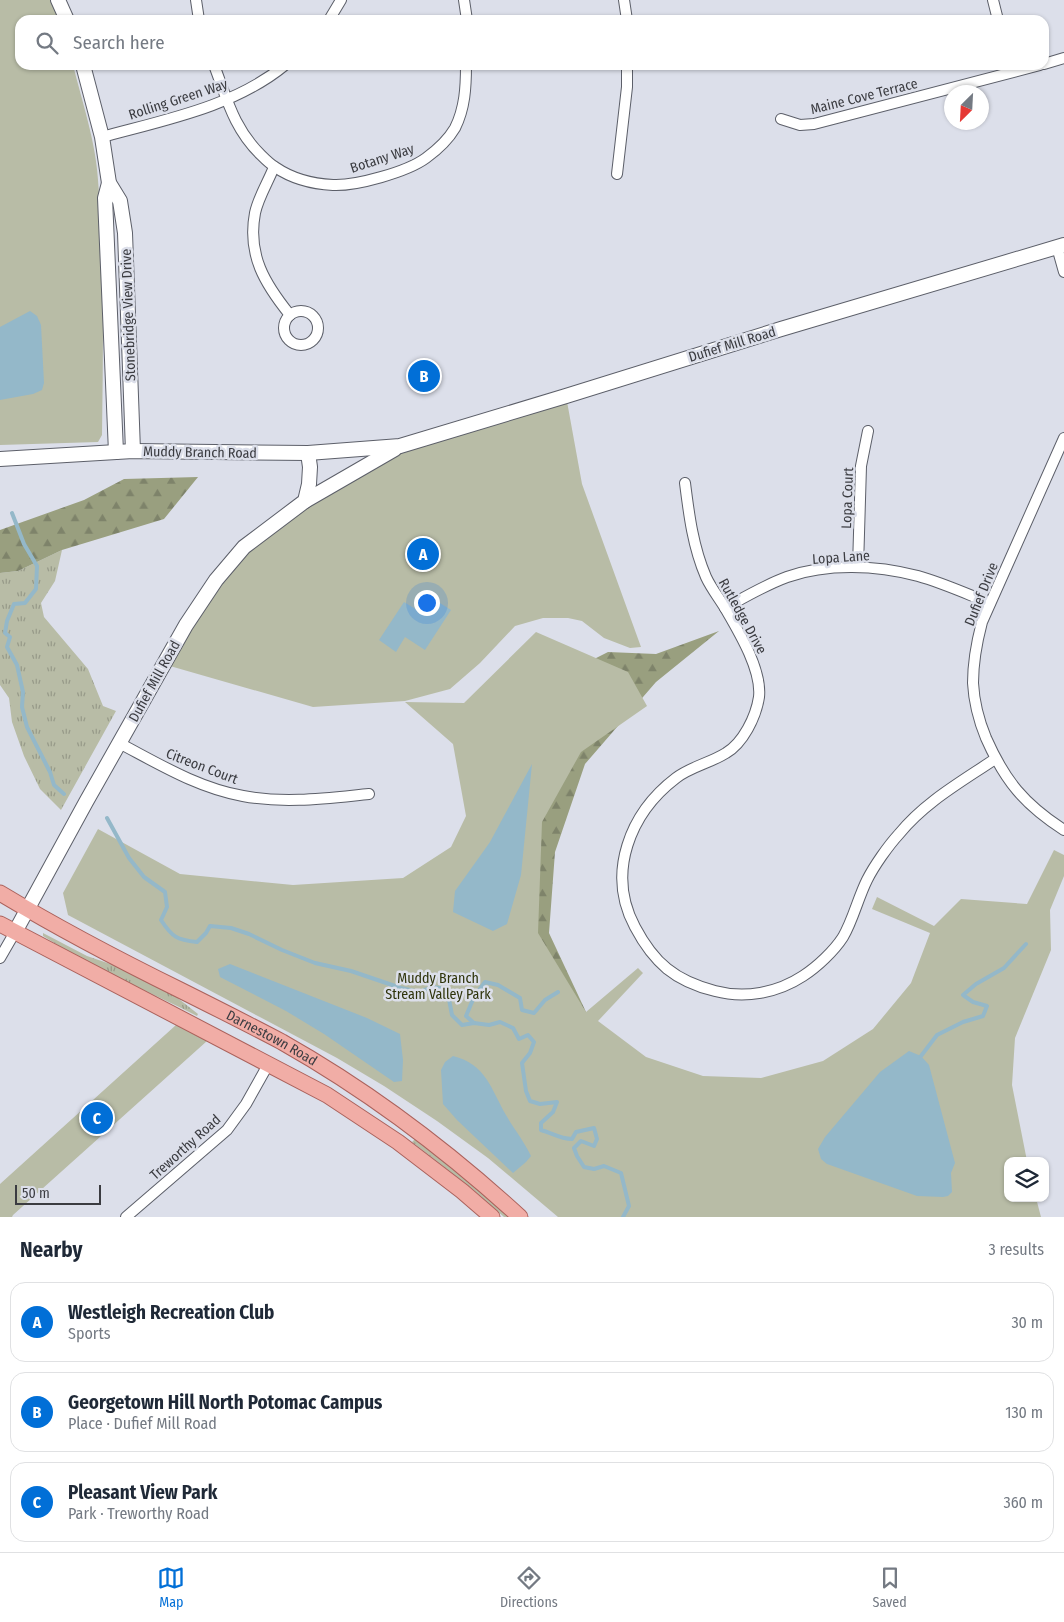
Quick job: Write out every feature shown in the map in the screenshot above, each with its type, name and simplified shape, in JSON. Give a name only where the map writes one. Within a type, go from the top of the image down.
[{"type":"main road","name":"Darnestown Road","points":[[0,892],[141,970],[282,1042],[326,1069],[410,1126],[520,1217]]},
{"type":"main road","name":"Darnestown Road","points":[[0,924],[327,1095],[391,1137],[462,1191],[492,1217]]},
{"type":"street","points":[[58,0],[65,15]]},
{"type":"street","points":[[196,0],[198,15]]},
{"type":"street","points":[[332,15],[341,0]]},
{"type":"street","points":[[464,0],[466,15]]},
{"type":"street","points":[[624,0],[626,15]]},
{"type":"street","points":[[993,0],[997,15]]},
{"type":"street","points":[[1049,62],[1064,58]]},
{"type":"street","name":"Stonebridge View Drive","points":[[84,70],[102,137],[109,183],[120,201],[125,233],[133,451]]},
{"type":"street","name":"Botany Way","points":[[216,70],[239,128],[251,145],[274,167],[306,180],[333,185],[369,180],[409,167],[425,159],[443,144],[460,116],[464,100],[466,70]]},
{"type":"street","name":"Rolling Green Way","points":[[102,137],[174,117],[227,99],[270,77],[279,70]]},
{"type":"street","points":[[617,174],[627,86],[627,70]]},
{"type":"street","name":"Maine Cove Terrace","points":[[781,119],[800,125],[814,124],[1008,70]]},
{"type":"street","points":[[274,167],[255,212],[254,248],[261,274],[275,297],[290,315]]},
{"type":"street","name":"Stonebridge View Drive","points":[[109,183],[105,198],[116,452]]},
{"type":"street","points":[[1061,246],[1064,272]]},
{"type":"street","name":"Dufief Mill Road","points":[[15,932],[186,624],[216,580],[244,547],[304,501],[400,446],[575,394],[791,326],[1061,246]]},
{"type":"street","name":"Lopa Court","points":[[858,567],[861,466],[868,431]]},
{"type":"street","name":"Dufief Drive","points":[[1063,445],[982,622],[977,641],[973,683],[978,719],[995,759],[1007,779],[1026,801],[1044,817],[1064,830]]},
{"type":"street","name":"Muddy Branch Road","points":[[0,459],[133,451],[308,453],[400,446]]},
{"type":"street","points":[[304,501],[309,484],[310,467],[308,453]]},
{"type":"street","name":"Rutledge Drive","points":[[685,483],[690,521],[698,555],[707,580],[725,608],[757,669],[759,695],[749,729],[728,752],[678,776],[653,798],[638,819],[626,845],[622,873],[624,899],[629,917],[654,958],[674,974],[695,986],[729,995],[758,994],[771,991],[801,978],[817,967],[843,937],[868,878],[898,834],[926,806],[995,759]]},
{"type":"street","name":"Lopa Lane","points":[[725,608],[756,590],[787,577],[822,569],[858,567],[887,569],[920,577],[990,603]]},
{"type":"street","name":"Citreon Court","points":[[119,743],[171,771],[215,789],[244,796],[290,800],[370,794]]},
{"type":"street","points":[[0,958],[15,932]]},
{"type":"street","name":"Treworthy Road","points":[[126,1217],[227,1130],[246,1104],[269,1063]]},
{"type":"green space","points":[[0,0],[51,0],[58,15],[15,15],[15,70],[74,70],[92,137],[97,166],[103,276],[102,435],[98,442],[0,445]]},
{"type":"green space","points":[[566,396],[582,484],[641,647],[630,648],[604,638],[582,621],[568,618],[543,618],[515,626],[480,663],[450,689],[405,701],[313,707],[163,664],[244,547],[400,446]]},
{"type":"green space","points":[[198,477],[164,519],[62,550],[18,571],[0,573],[0,530],[84,500],[124,479]]},
{"type":"green space","points":[[62,550],[55,581],[41,603],[44,617],[88,669],[103,706],[116,711],[61,810],[40,789],[24,756],[12,722],[9,698],[0,685],[0,573],[18,571]]},
{"type":"green space","points":[[719,631],[656,682],[585,764],[555,852],[549,933],[586,1012],[462,1002],[531,691],[608,652],[656,654]]},
{"type":"green space","name":"Muddy Branch Stream Valley Park","points":[[536,632],[628,672],[647,706],[581,752],[542,822],[538,933],[586,1012],[638,968],[643,973],[598,1021],[646,1057],[703,1076],[761,1078],[823,1061],[873,1029],[911,983],[930,933],[872,909],[877,897],[934,926],[961,899],[1027,904],[1054,850],[1064,855],[1064,876],[1050,910],[1051,950],[1015,1038],[1012,1085],[1026,1157],[1004,1157],[1004,1202],[1037,1202],[1041,1217],[558,1217],[488,1158],[384,1086],[337,1058],[68,915],[63,893],[98,829],[180,874],[293,885],[403,878],[451,847],[466,816],[453,744],[405,702],[464,703]]},
{"type":"green space","points":[[43,933],[87,956],[122,968],[170,992],[198,1014],[197,1016],[80,958],[43,936]]},
{"type":"green space","points":[[176,1025],[207,1041],[12,1217],[0,1217],[0,1184]]},
{"type":"green space","points":[[415,1139],[512,1217],[504,1217],[475,1191],[412,1142]]},
{"type":"water","points":[[30,311],[37,316],[41,325],[44,383],[42,390],[33,394],[0,400],[0,327]]},
{"type":"water","points":[[435,600],[451,610],[425,650],[405,637],[396,652],[379,640],[404,602],[425,615]]},
{"type":"water","points":[[532,764],[521,875],[507,924],[493,931],[453,912],[455,891],[490,842]]},
{"type":"water","points":[[230,964],[367,1018],[400,1034],[403,1060],[402,1081],[394,1082],[324,1034],[286,1011],[220,977],[218,969]]},
{"type":"water","points":[[909,1051],[921,1056],[929,1065],[955,1163],[951,1173],[952,1192],[948,1196],[917,1196],[827,1164],[821,1159],[818,1149],[825,1137],[880,1072]]},
{"type":"water","points":[[453,1056],[473,1065],[480,1071],[531,1156],[513,1173],[457,1120],[443,1104],[441,1070],[445,1062]]},
{"type":"waterway","points":[[12,513],[24,544],[37,566],[36,589],[25,603],[14,604],[7,621],[5,633],[10,637],[7,647],[17,665],[23,692],[22,707],[27,727],[50,772],[54,785],[64,794]]},
{"type":"waterway","points":[[107,818],[129,858],[144,877],[165,892],[167,907],[161,920],[176,937],[197,942],[210,926],[231,928],[315,963],[351,971],[401,988],[419,992],[432,987],[447,989],[452,1015],[462,1025],[474,1023],[489,1025],[500,1022],[513,1028],[519,1039],[528,1035],[534,1042],[530,1053],[522,1063],[526,1091],[530,1101],[540,1104],[557,1102],[553,1112],[541,1123],[541,1130],[572,1139],[576,1132],[594,1128],[597,1139],[594,1146],[581,1141],[574,1148],[584,1167],[594,1169],[604,1166],[621,1173],[629,1206],[623,1217]]},
{"type":"waterway","points":[[921,1056],[937,1035],[963,1022],[983,1016],[987,1006],[973,1002],[963,995],[976,984],[1004,968],[1026,944]]},
{"type":"waterway","points":[[474,1023],[466,1016],[474,997],[485,982],[498,985],[520,998],[522,1010],[534,1013],[545,1000],[558,992]]},
{"type":"place","name":"Georgetown Hill North Potomac Campus","points":[[424,376]]},
{"type":"place","name":"Westleigh Recreation Club","points":[[423,554]]},
{"type":"place","name":"Pleasant View Park","points":[[97,1118]]}]
